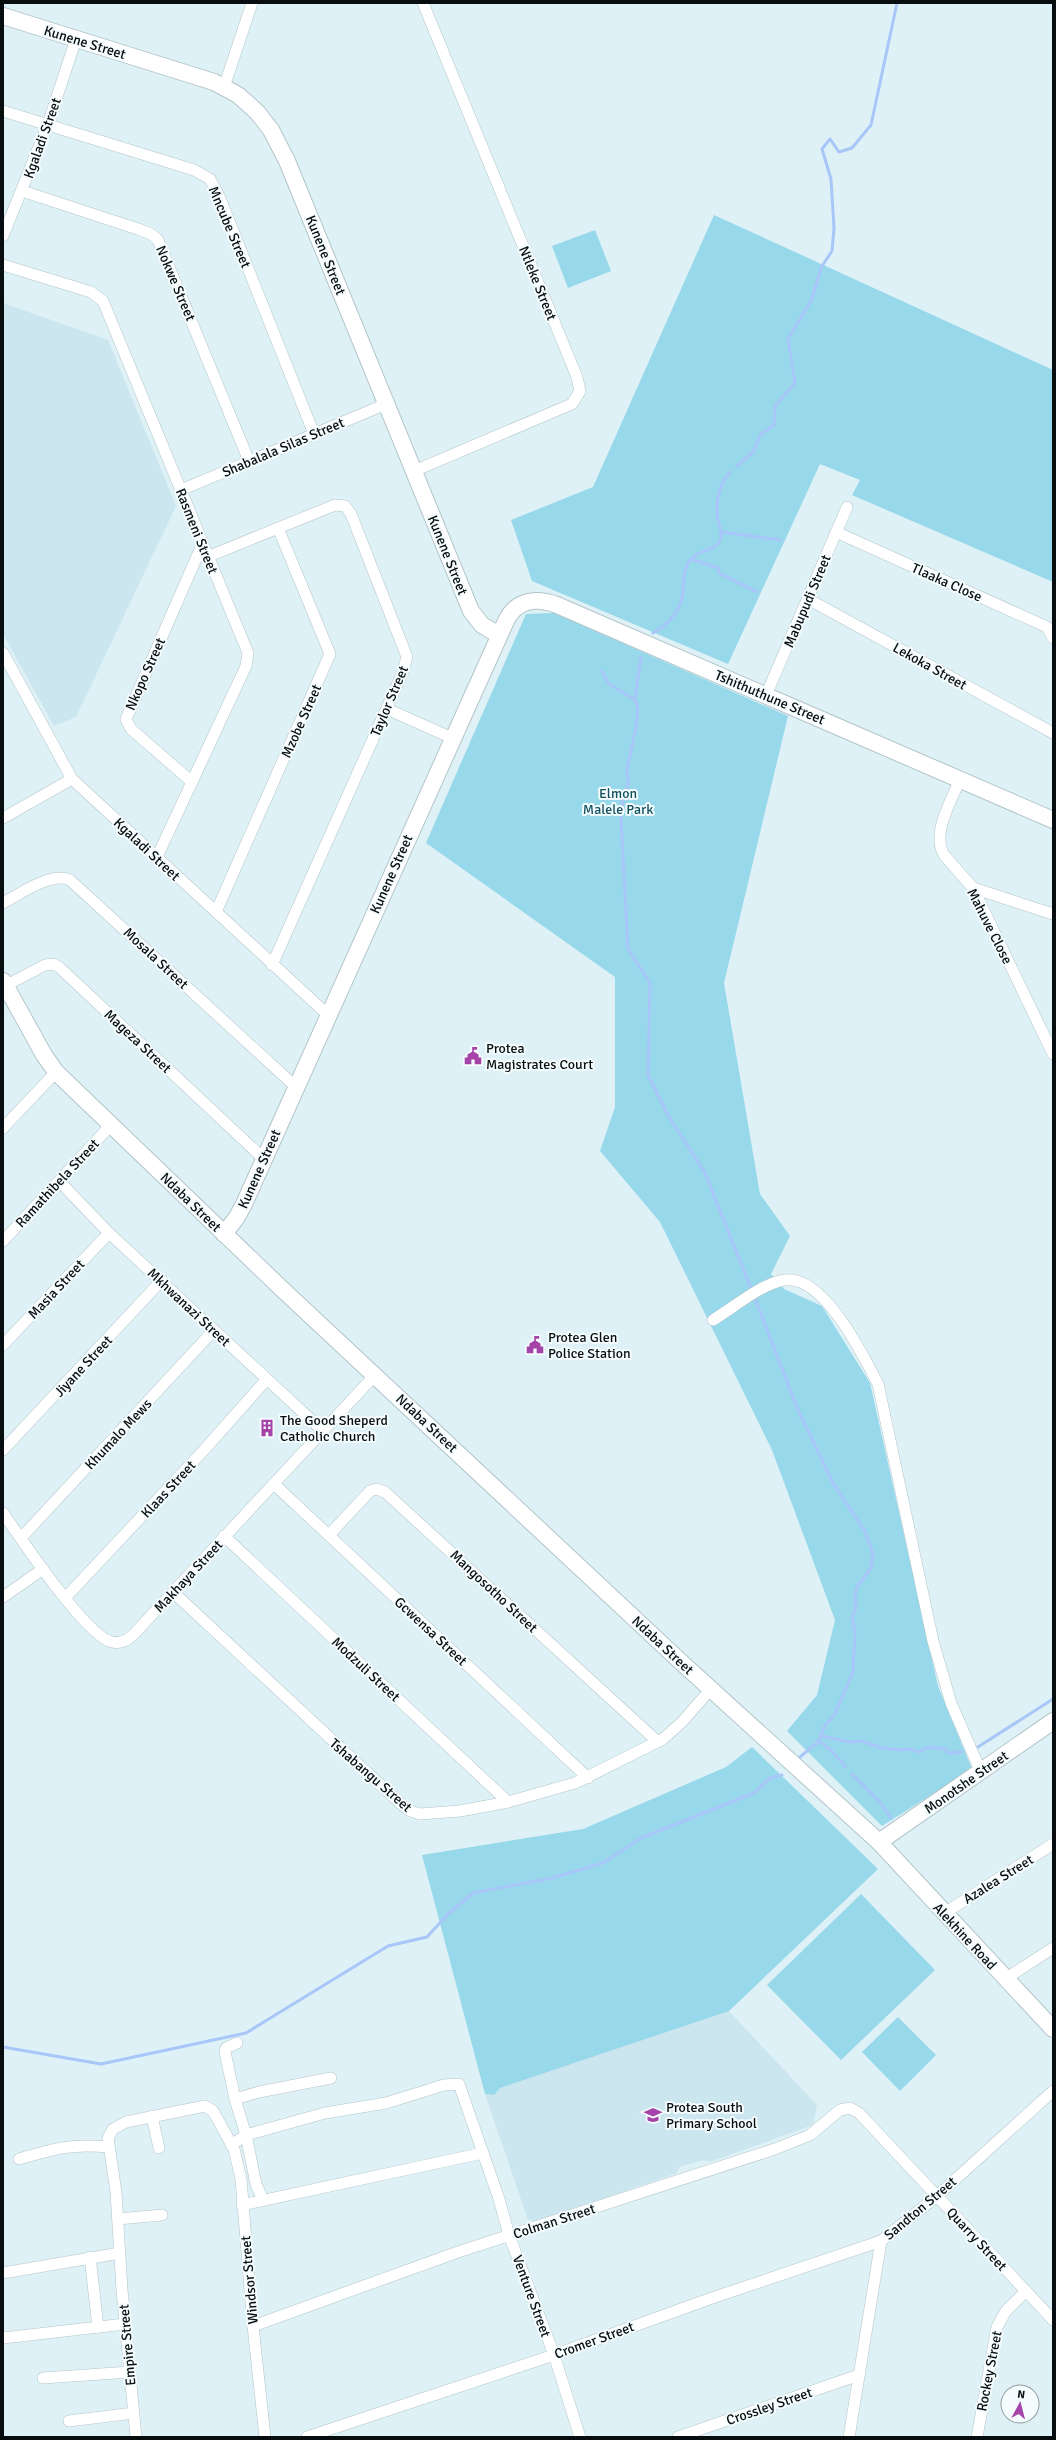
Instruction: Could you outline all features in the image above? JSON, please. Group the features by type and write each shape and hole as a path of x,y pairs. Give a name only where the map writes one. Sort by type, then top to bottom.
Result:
{"street":[{"path":"224,87 252,3"},
{"name":"Ntleke Street","path":"414,470 572,404 580,391 577,377 424,3"},
{"name":"Kunene Street","path":"3,16 203,78 238,95 257,112 278,140 471,611 482,625 499,635 240,1213 224,1234"},
{"name":"Kgaladi Street","path":"3,236 22,192 48,124 76,39"},
{"name":"Mncube Street","path":"3,111 194,170 210,179 218,192 314,434"},
{"name":"Nokwe Street","path":"22,192 151,234 158,240 249,461"},
{"name":"Rasmeni Street","path":"3,265 91,292 101,299 248,656 246,666 157,857"},
{"name":"Shabalala Silas Street","path":"180,490 386,404"},
{"name":"Taylor Street","path":"207,557 336,505 345,506 349,510 407,657 406,666 272,965"},
{"name":"Mabupudi Street","path":"766,695 847,507"},
{"name":"Mzobe Street","path":"216,912 330,654 278,528"},
{"name":"Tlaaka Close","path":"836,532 1047,627 1053,638"},
{"name":"Nkopo Street","path":"192,782 131,729 126,719 202,544"},
{"name":"Lekoka Street","path":"808,599 1053,733"},
{"name":"Tshithuthune Street","path":"499,635 512,611 528,601 540,600 557,605 1053,820"},
{"name":"Kgaladi Street","path":"3,654 72,779 328,1015"},
{"path":"387,709 452,738"},
{"path":"4,814 72,779"},
{"name":"Mahuve Close","path":"960,779 940,832 939,845 944,855 973,888 1052,1051"},
{"name":"Mosala Street","path":"3,903 51,878 61,877 70,880 296,1087"},
{"path":"973,888 1053,914"},
{"name":"Mageza Street","path":"4,985 45,965 53,964 59,967 264,1159"},
{"name":"Ndaba Street","path":"4,985 44,1055 56,1072 224,1234 710,1690 879,1842"},
{"path":"3,1128 56,1072"},
{"name":"Ramathibela Street","path":"3,1241 111,1125"},
{"name":"Mkhwanazi Street","path":"59,1181 109,1232 322,1430"},
{"name":"Masia Street","path":"3,1345 109,1232"},
{"name":"Jiyane Street","path":"3,1450 162,1280"},
{"path":"713,1320 765,1287 784,1280 799,1281 819,1296 838,1316 861,1351 878,1384 933,1641 952,1703 981,1772"},
{"name":"Khumalo Mews","path":"21,1538 214,1330"},
{"name":"Makhaya Street","path":"3,1513 43,1569 96,1633 106,1640 118,1643 131,1637 274,1484 322,1430 375,1375"},
{"name":"Klaas Street","path":"66,1597 178,1479 267,1379"},
{"name":"Gcwensa Street","path":"274,1484 588,1778"},
{"name":"Mangosotho Street","path":"329,1535 370,1491 377,1489 386,1492 658,1742"},
{"name":"Modzuli Street","path":"224,1536 508,1802"},
{"path":"3,1597 43,1569"},
{"name":"Tshabangu Street","path":"173,1592 410,1811 420,1814 432,1814 508,1802 588,1778 658,1742 682,1722 710,1690"},
{"name":"Monotshe Street","path":"879,1842 1053,1721"},
{"name":"Alekhine Road","path":"879,1842 944,1914 1053,2029"},
{"name":"Azalea Street","path":"944,1914 1053,1844"},
{"path":"1005,1979 1053,1948"},
{"path":"237,2043 226,2048 225,2052 235,2099 246,2135 256,2184 263,2200"},
{"path":"235,2099 259,2092 331,2078"},
{"name":"Venture Street","path":"246,2135 325,2113 386,2103 451,2083 460,2086 484,2152 509,2235 554,2355 580,2437"},
{"name":"Sandton Street","path":"849,2437 881,2241 937,2196 1053,2090"},
{"name":"Windsor Street","path":"152,2116 208,2106 213,2111 220,2127 231,2145 241,2179 252,2326 266,2437"},
{"name":"Quarry Street","path":"850,2108 859,2113 1053,2320"},
{"name":"Colman Street","path":"252,2326 509,2235 787,2145 810,2135 840,2110 850,2108"},
{"path":"19,2158 60,2146 83,2144 109,2147 110,2134 118,2125 152,2116 159,2148"},
{"path":"231,2145 246,2135"},
{"name":"Empire Street","path":"109,2147 118,2219 125,2324 136,2437"},
{"path":"242,2205 484,2152"},
{"path":"118,2219 162,2215"},
{"name":"Cromer Street","path":"307,2437 554,2355 712,2298 881,2241"},
{"path":"3,2273 120,2253"},
{"path":"90,2258 98,2327"},
{"name":"Rockey Street","path":"977,2437 997,2327 1006,2311 1026,2291"},
{"path":"3,2338 125,2324"},
{"path":"44,2378 130,2372"},
{"name":"Crossley Street","path":"678,2437 859,2375"},
{"path":"69,2421 134,2413"}],"shaded area":[{"path":"3,303 108,340 176,506 76,717 54,726 3,634"},
{"name":"Protea South Primary School","path":"725,2011 729,2011 817,2105 813,2125 710,2162 703,2160 679,2167 677,2173 538,2221 528,2220 485,2094 494,2095 500,2088"}],"green space":[{"path":"714,215 1053,370 1053,582 852,495 860,480 820,464 728,664 532,581 511,520 593,487"},
{"path":"595,230 611,271 568,288 552,246"},
{"name":"Elmon Malele Park","path":"554,613 788,716 724,983 760,1194 790,1236 771,1274 784,1289 822,1306 870,1383 938,1686 972,1769 882,1826 787,1731 817,1695 835,1620 772,1450 660,1222 600,1151 615,1107 615,977 426,843 526,614"},
{"path":"752,1747 878,1869 729,2011 500,2088 494,2095 485,2094 422,1855 583,1829 726,1767"},
{"path":"861,1894 935,1970 841,2060 767,1985"},
{"path":"898,2017 936,2055 900,2091 862,2052"}],"waterway":[{"path":"737,466 753,452 761,434 774,425 775,406 795,383 788,339 811,301 822,266 832,251 834,228 831,179 822,149 830,139 839,152 852,148 871,125 897,3"},
{"path":"653,633 664,626 677,611 682,599 685,570 689,562 696,555 713,547 720,541 721,532 718,521 717,501 720,489 730,472"},
{"path":"721,532 781,540"},
{"path":"691,559 718,568 719,573 757,592"},
{"path":"641,657 635,698 638,709 636,728 627,769 628,784 623,799 621,819 628,949 650,983 648,1075 669,1117 705,1173 752,1291"},
{"path":"602,671 608,683 635,700"},
{"path":"754,1296 798,1410 833,1483 865,1531 873,1554 871,1568 857,1587 855,1597 856,1608 852,1617 855,1631 853,1672 835,1714 824,1727 819,1741 800,1757"},
{"path":"978,1747 1053,1699"},
{"path":"822,1736 849,1742 862,1741 881,1748 902,1750 911,1749 919,1752 928,1747 945,1749 948,1753 962,1752"},
{"path":"819,1741 831,1750 846,1767"},
{"path":"852,1774 880,1802 891,1818"},
{"path":"3,2047 101,2064 246,2033 388,1946 427,1937 447,1915 473,1893 552,1878 603,1863 641,1838 754,1793 770,1778 782,1775"}],"place":[{"name":"Protea Magistrates Court","path":"473,1056"},
{"name":"Protea Glen Police Station","path":"535,1345"},
{"name":"The Good Sheperd Catholic Church","path":"267,1428"},
{"name":"Protea South Primary School","path":"653,2115"}]}
